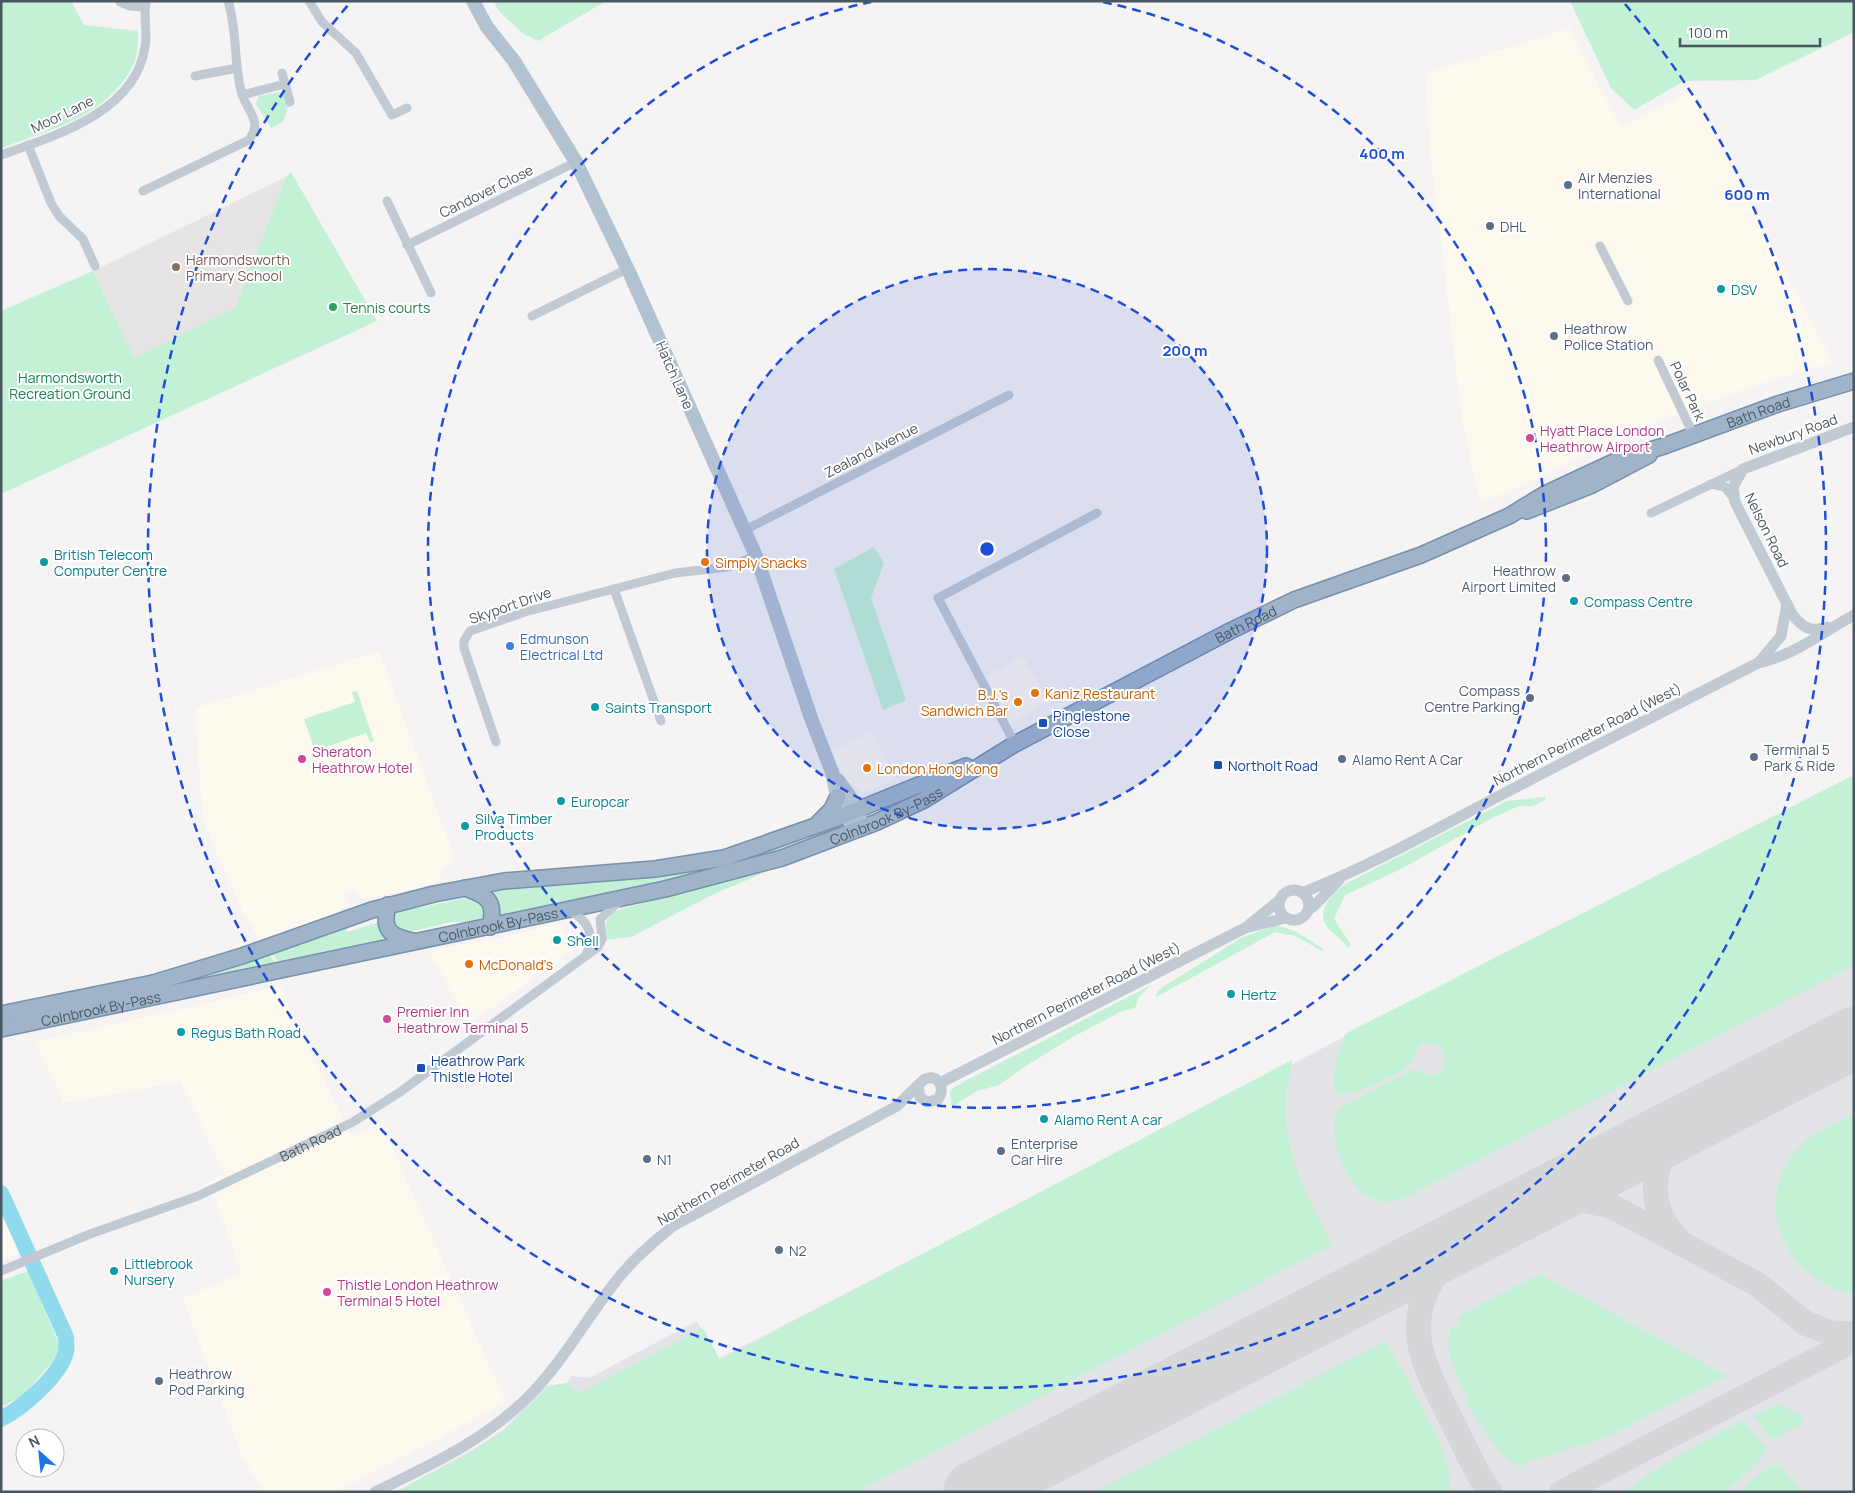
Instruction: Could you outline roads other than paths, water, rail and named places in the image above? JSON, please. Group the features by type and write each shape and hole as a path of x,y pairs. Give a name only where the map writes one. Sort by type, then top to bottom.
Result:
{"highway":[{"name":"Bath Road","path":"992,756 1230,631 1294,600 1421,555 1509,516 1545,494 1620,459 1664,446 1778,404 1854,381"},
{"name":"Colnbrook By-Pass","path":"1,1014 153,983 242,956 388,905 465,888 519,880 655,869 724,858 813,827 992,756"},
{"name":"Colnbrook By-Pass","path":"1,1029 705,880 782,858 859,829 924,800 992,756"},
{"path":"813,827 828,814 838,796"},
{"path":"465,888 480,893 488,900 492,909 490,927"},
{"path":"388,905 385,919 389,931 398,937 418,941"}],"main road":[{"name":"Hatch Lane","path":"473,1 486,27 514,62 576,162 627,269 756,556 811,718 832,772 838,796 852,812 859,829"},
{"name":"Hatch Lane","path":"832,772 852,800 852,812"}],"street":[{"path":"143,191 249,140 256,131 256,122 242,95 237,68 234,20 228,1"},
{"path":"310,1 322,22 356,53 392,115 407,108"},
{"path":"120,2 130,6 146,4"},
{"name":"Moor Lane","path":"1,156 85,120 107,106 131,83 146,47 146,4"},
{"path":"195,76 237,68"},
{"path":"282,72 290,102"},
{"path":"242,95 285,84"},
{"path":"28,146 51,203 59,216 83,239 95,266"},
{"name":"Candover Close","path":"407,245 576,162"},
{"path":"386,200 431,293"},
{"path":"1600,246 1628,301"},
{"path":"532,316 627,269"},
{"name":"Polar Park","path":"1658,360 1693,434"},
{"name":"Zealand Avenue","path":"745,530 1009,395"},
{"name":"Newbury Road","path":"1743,468 1854,428"},
{"path":"1651,513 1743,468"},
{"name":"Nelson Road","path":"1743,468 1733,486 1735,502 1787,604 1798,622 1809,629 1815,630 1838,624"},
{"path":"1711,484 1725,487 1735,502"},
{"path":"1015,744 938,598 1097,514"},
{"name":"Skyport Drive","path":"496,742 464,648 464,641 470,631 525,612 614,588 675,573 728,567 756,556"},
{"path":"614,588 661,721"},
{"path":"1758,663 1781,636 1787,604"},
{"path":"1838,624 1854,615"},
{"name":"Northern Perimeter Road (West)","path":"1302,893 1349,872 1758,663 1770,661 1838,624"},
{"name":"Northern Perimeter Road (West)","path":"1308,910 1349,872"},
{"path":"1288,892 1302,893 1307,898 1308,910 1298,920 1286,918 1280,910 1280,900 1288,892"},
{"name":"Bath Road","path":"1,1271 90,1234 198,1196 362,1117 586,956 601,942 600,919 626,897"},
{"name":"Northern Perimeter Road (West)","path":"940,1083 1176,965 1245,928 1280,900"},
{"path":"569,910 584,919 589,928 591,940 586,956"},
{"name":"Northern Perimeter Road (West)","path":"1245,928 1286,918"},
{"path":"928,1078 937,1080 940,1083 942,1093 940,1097 932,1102 923,1100 918,1092 918,1087 923,1080 928,1078"},
{"name":"Northern Perimeter Road","path":"375,1492 455,1453 496,1427 533,1392 571,1345 617,1280 643,1251 673,1226 897,1106 918,1087"},
{"name":"Northern Perimeter Road","path":"897,1106 923,1100"}],"waterway":[{"path":"1,1193 66,1337 66,1352 56,1371 29,1399 1,1419"}],"place":[{"name":"Air Menzies International","path":"1568,185"},
{"name":"DHL","path":"1490,226"},
{"name":"Harmondsworth Primary School","path":"176,267"},
{"name":"DSV","path":"1721,289"},
{"name":"Tennis courts","path":"333,307"},
{"name":"Heathrow Police Station","path":"1554,336"},
{"name":"Hyatt Place London Heathrow Airport","path":"1530,438"},
{"name":"British Telecom Computer Centre","path":"44,562"},
{"name":"Simply Snacks","path":"705,562"},
{"name":"Heathrow Airport Limited","path":"1566,578"},
{"name":"Compass Centre","path":"1574,601"},
{"name":"Edmunson Electrical Ltd","path":"510,646"},
{"name":"Kaniz Restaurant","path":"1035,693"},
{"name":"Compass Centre Parking","path":"1530,698"},
{"name":"B.J.'s Sandwich Bar","path":"1018,702"},
{"name":"Saints Transport","path":"595,707"},
{"name":"Pinglestone Close","path":"1043,723"},
{"name":"Terminal 5 Park & Ride","path":"1754,757"},
{"name":"Sheraton Heathrow Hotel","path":"302,759"},
{"name":"Alamo Rent A Car","path":"1342,759"},
{"name":"Northolt Road","path":"1218,765"},
{"name":"London Hong Kong","path":"867,768"},
{"name":"Europcar","path":"561,801"},
{"name":"Silva Timber Products","path":"465,826"},
{"name":"Shell","path":"557,940"},
{"name":"McDonald's","path":"469,964"},
{"name":"Hertz","path":"1231,994"},
{"name":"Premier Inn Heathrow Terminal 5","path":"387,1019"},
{"name":"Regus Bath Road","path":"181,1032"},
{"name":"Heathrow Park Thistle Hotel","path":"421,1068"},
{"name":"Alamo Rent A car","path":"1044,1119"},
{"name":"Enterprise Car Hire","path":"1001,1151"},
{"name":"N1","path":"647,1159"},
{"name":"N2","path":"779,1250"},
{"name":"Littlebrook Nursery","path":"114,1271"},
{"name":"Thistle London Heathrow Terminal 5 Hotel","path":"327,1292"},
{"name":"Heathrow Pod Parking","path":"159,1381"}],"park label":[{"name":"Harmondsworth Recreation Ground","path":"70,386"}]}
